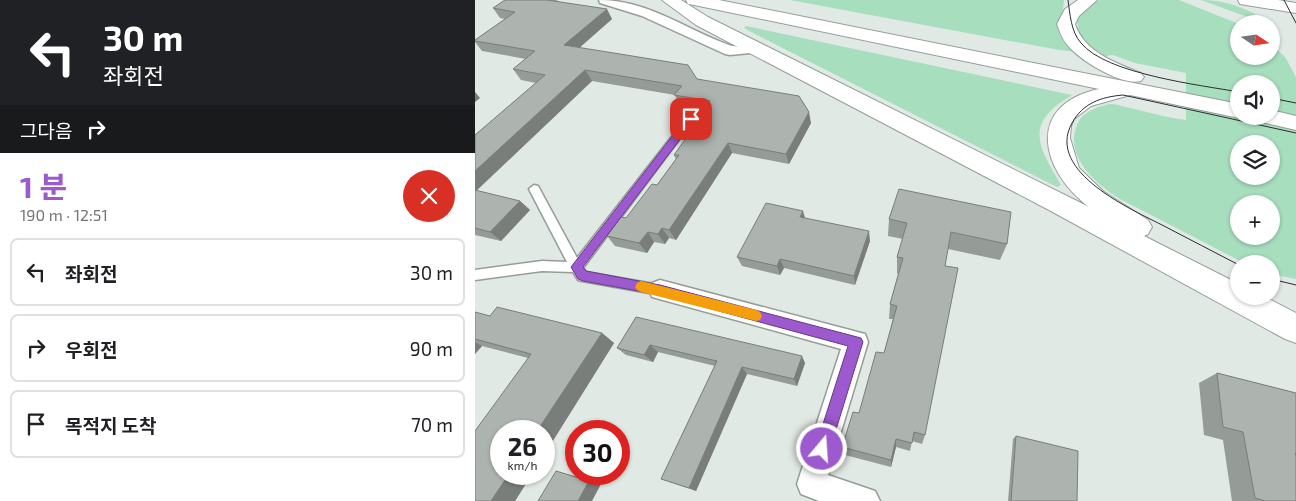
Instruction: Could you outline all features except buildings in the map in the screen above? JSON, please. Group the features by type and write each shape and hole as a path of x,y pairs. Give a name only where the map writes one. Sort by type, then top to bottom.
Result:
{"highway":[{"path":"670,0 702,22 1049,198 1296,329"},
{"path":"693,0 1145,86 1230,98"},
{"path":"737,0 1145,86 1230,109"},
{"path":"1089,0 1071,13 1066,24 1071,37 1082,49 1101,64 1145,86"},
{"path":"1246,0 1296,8"},
{"path":"1145,86 1097,94 1082,100 1071,109 1058,129 1058,139 1065,164 1071,176 1088,193 1119,216 1230,278"},
{"path":"1280,108 1296,111"},
{"path":"1280,119 1296,123"},
{"path":"1280,304 1296,312"}],"street":[{"path":"605,0 647,13 730,51 755,49"},
{"path":"660,290 856,342 811,484 865,501"}],"lane":[{"path":"577,267 691,119"},
{"path":"534,189 567,252 583,276 660,290"},
{"path":"475,275 542,266 577,267"}],"green space":[{"path":"790,0 1064,0 1061,28 1078,52 1059,50"},
{"path":"1100,0 1179,0 1230,20 1230,65 1280,65 1280,52 1285,57 1296,77 1296,279 1280,276 1280,255 1230,256 1120,199 1091,176 1077,155 1074,144 1075,132 1080,119 1094,109 1113,104 1186,120 1186,73 1135,63 1113,55 1105,56 1093,48 1079,34 1077,21 1085,8"},
{"path":"1201,0 1229,4 1255,14 1242,15"},
{"path":"746,26 1072,95 1047,116 1041,125 1039,136 1046,158 1061,185 1057,187 1051,184 749,31 744,28"}],"tram line":[{"path":"1068,0 1071,23 1075,34 1081,43 1093,54 1132,70 1178,82 1230,91"},
{"path":"1284,0 1296,23"},
{"path":"1230,260 1133,210 1096,187 1081,173 1071,158 1067,141 1072,123 1076,116 1093,102 1107,97 1123,95 1296,133"},
{"path":"1280,100 1296,103"},
{"path":"1280,281 1296,285"}],"slow traffic":[{"path":"641,287 660,290 756,316"}],"route":[{"path":"691,119 577,267 583,276 660,290 856,342 822,449"}]}
